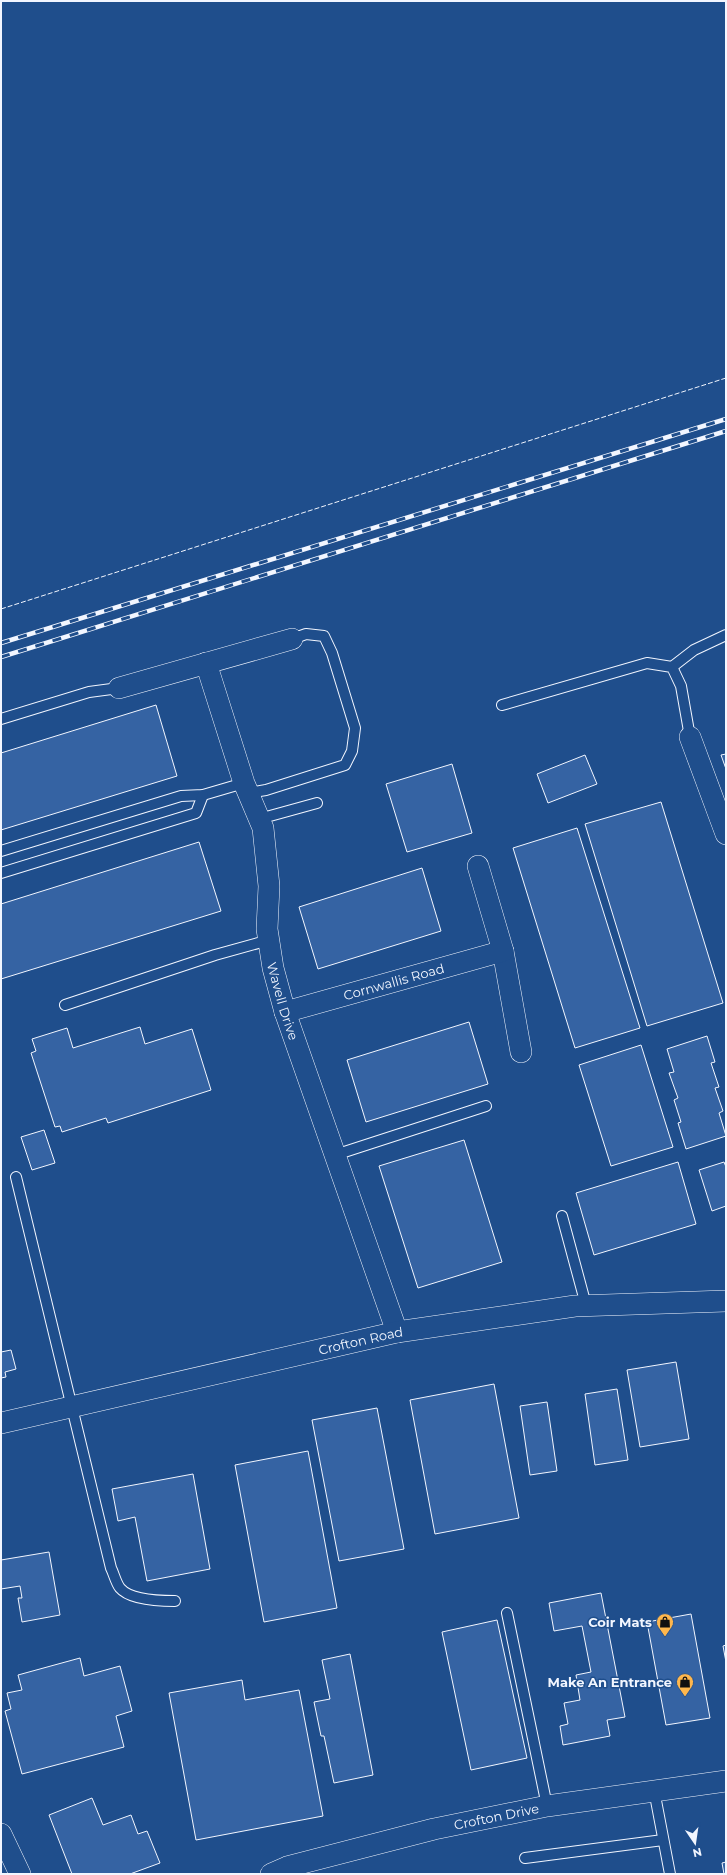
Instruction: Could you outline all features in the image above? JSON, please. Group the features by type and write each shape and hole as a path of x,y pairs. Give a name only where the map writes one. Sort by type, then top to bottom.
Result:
{"street":[{"path":"119,688 292,639"},
{"name":"Wavell Drive","path":"206,664 246,788 263,828 268,886 267,929 273,968 285,1012 397,1332"},
{"path":"690,737 726,834"},
{"path":"478,866 503,951 521,1052"},
{"name":"Cornwallis Road","path":"285,1012 503,951"},
{"name":"Crofton Road","path":"1,1423 397,1332 586,1305 726,1301"},
{"name":"Crofton Drive","path":"271,1874 288,1867 434,1829 547,1806 726,1781"},
{"path":"1,1834 20,1874"}],"lane":[{"path":"1,851 181,796 203,795 246,788 266,790 345,765 352,751 355,728 332,653 324,636 306,634 292,639"},
{"path":"502,705 647,663 672,667 694,650 726,635"},
{"path":"672,667 681,686 690,737"},
{"path":"1,719 89,692 119,688"},
{"path":"1,873 196,813 203,795"},
{"path":"259,819 317,803"},
{"path":"66,1005 214,955 269,940"},
{"path":"335,1155 486,1106"},
{"path":"16,1177 111,1568 121,1588 134,1595 155,1601 175,1601"},
{"path":"562,1216 586,1305"},
{"path":"507,1613 547,1806"},
{"path":"654,1790 662,1840 670,1874"},
{"path":"525,1858 662,1840"}],"building":[{"path":"156,705 177,776 1,830 1,753"},
{"path":"726,754 726,769 721,755"},
{"path":"585,755 597,784 548,803 537,774"},
{"path":"452,764 472,833 407,852 386,784"},
{"path":"661,802 723,1003 647,1026 585,824"},
{"path":"577,828 640,1028 575,1048 513,848"},
{"path":"199,842 221,911 1,979 1,904"},
{"path":"422,868 441,931 318,969 299,907"},
{"path":"469,1022 488,1084 366,1122 347,1060"},
{"path":"140,1027 145,1044 192,1029 211,1090 108,1123 106,1118 62,1132 60,1126 55,1127 31,1053 36,1051 32,1039 67,1028 73,1048"},
{"path":"707,1036 715,1062 711,1063 719,1087 715,1088 723,1111 719,1113 726,1136 686,1149 678,1123 681,1122 674,1100 678,1098 669,1073 674,1072 667,1049"},
{"path":"641,1045 673,1147 611,1166 579,1065"},
{"path":"44,1130 55,1163 32,1170 21,1137"},
{"path":"464,1140 502,1262 418,1288 379,1166"},
{"path":"678,1162 696,1224 594,1255 576,1193"},
{"path":"724,1162 726,1167 726,1206 712,1211 699,1170"},
{"path":"11,1350 16,1369 5,1372 6,1377 1,1378 1,1352"},
{"path":"676,1362 689,1439 640,1447 627,1370"},
{"path":"494,1384 519,1518 435,1534 410,1400"},
{"path":"617,1389 628,1460 595,1465 585,1394"},
{"path":"547,1402 557,1471 530,1475 520,1406"},
{"path":"377,1408 404,1549 339,1561 312,1420"},
{"path":"308,1451 337,1608 264,1622 235,1465"},
{"path":"193,1474 210,1569 147,1581 135,1517 118,1521 112,1489"},
{"path":"49,1552 60,1615 22,1622 18,1598 22,1598 20,1586 1,1589 1,1560"},
{"path":"601,1593 625,1717 607,1720 610,1736 563,1745 560,1726 568,1724 564,1703 580,1700 576,1675 591,1672 582,1626 554,1631 549,1603"},
{"path":"691,1614 710,1718 666,1725 647,1622"},
{"path":"497,1620 527,1758 471,1770 442,1632"},
{"path":"726,1645 726,1662 723,1646"},
{"path":"350,1654 373,1775 334,1783 324,1736 321,1736 314,1702 330,1699 322,1660"},
{"path":"80,1658 84,1676 120,1666 132,1711 116,1716 124,1747 22,1774 5,1711 11,1709 7,1693 22,1690 18,1675"},
{"path":"242,1680 245,1700 299,1690 323,1816 196,1840 169,1693"},
{"path":"92,1798 103,1825 131,1815 138,1834 147,1831 160,1863 130,1874 72,1874 49,1815"},
{"path":"726,1862 726,1874 724,1874 722,1863"}],"railway":[{"path":"1,643 726,419"},
{"path":"1,657 726,431"}],"fence":[{"path":"1,609 726,378"}],"place":[{"name":"Coir Mats","path":"665,1637"},
{"name":"Make An Entrance","path":"685,1697"}]}
